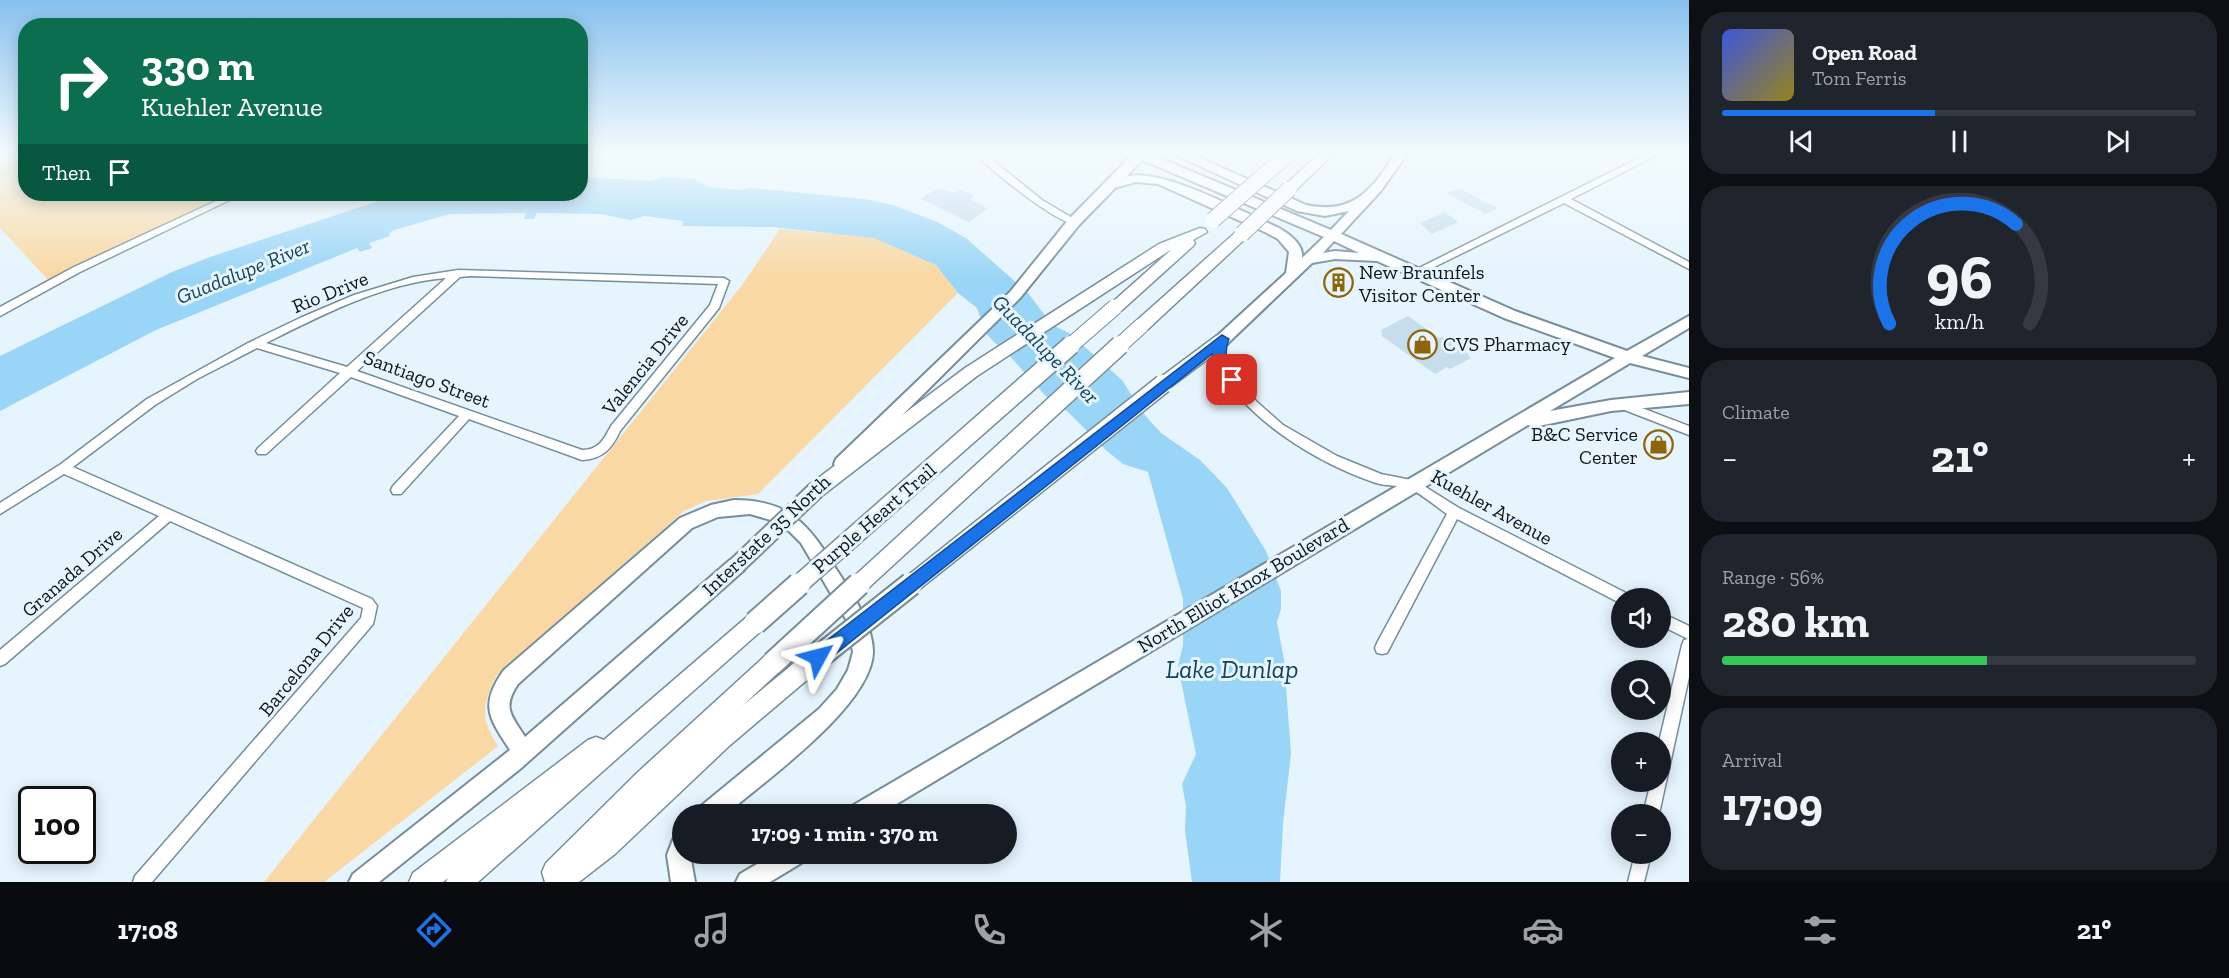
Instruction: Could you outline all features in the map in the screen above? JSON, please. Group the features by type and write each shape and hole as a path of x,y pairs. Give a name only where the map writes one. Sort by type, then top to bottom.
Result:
{"highway":[{"name":"Purple Heart Trail","path":"459,882 1242,195"},
{"name":"Purple Heart Trail","path":"545,882 646,780 1283,195"},
{"path":"816,490 971,372 1164,247 1200,232"},
{"path":"558,882 606,845 721,738 800,672 1222,339"},
{"path":"422,882 573,765 683,686"}],"main road":[{"name":"Interstate 35 North","path":"361,882 523,752 737,565 972,340 1015,296 1074,222 1100,195"},
{"path":"1193,195 1272,230 1290,243 1296,251 1293,275"},
{"path":"1237,195 1333,235 1414,273 1540,327 1627,358 1689,373"},
{"path":"1273,195 1302,208 1321,212 1339,212 1369,197"},
{"path":"1222,339 1244,322 1293,275 1369,197"},
{"path":"1353,216 1352,224 1359,235 1368,246 1386,259"},
{"path":"1308,260 1335,255 1386,259"},
{"name":"North Elliot Knox Boulevard","path":"877,804 1689,321"},
{"path":"1515,426 1563,413 1653,400 1689,398"},
{"path":"523,752 500,717 498,704 502,690 525,663 686,523 701,514 734,505 767,509 798,527 807,538 856,619 863,652 857,673 844,696 826,716 721,804"},
{"path":"680,864 683,882"},
{"path":"748,882 778,864"}],"street":[{"path":"1030,195 1074,222"},
{"path":"1414,273 1572,195"},
{"path":"1564,199 1689,266"},
{"path":"0,312 84,266 222,201"},
{"path":"262,451 458,273"},
{"name":"Rio Drive","path":"0,509 63,468 136,411 180,384 304,321 373,293 422,278 458,273 724,281"},
{"name":"Valencia Drive","path":"582,455 592,456 603,450 615,429 715,306 724,281"},
{"name":"Kuehler Avenue","path":"1222,339 1218,352 1220,361 1232,380 1253,405 1279,428 1333,459 1370,475 1412,484 1454,512 1611,592"},
{"name":"Santiago Street","path":"256,344 350,372 582,455"},
{"path":"1621,404 1689,431"},
{"path":"397,490 467,414"},
{"name":"Barcelona Drive","path":"63,468 367,603 370,611 368,621 141,882"},
{"path":"1382,648 1454,512"},
{"name":"Granada Drive","path":"0,659 170,514"},
{"path":"1671,624 1689,633"},
{"path":"1669,732 1689,645"},
{"path":"1636,882 1640,864"}],"shaded area":[{"path":"0,195 18,195 18,201 219,201 49,281 0,228"},
{"path":"780,229 874,237 936,265 958,293 758,494 706,501 684,511 497,675 488,695 485,711 488,728 498,746 324,882 264,882 743,284"}],"water":[{"name":"Lake Dunlap","path":"588,195 825,195 864,199 893,205 937,222 966,238 1028,293 1052,325 1069,333 1122,380 1143,413 1161,433 1200,460 1227,488 1266,551 1281,591 1281,609 1277,622 1284,660 1291,754 1283,823 1280,882 1192,882 1182,784 1196,754 1178,667 1183,645 1183,599 1148,472 1123,464 1067,411 1052,403 986,333 977,308 958,293 936,265 874,238 772,227 682,226 683,221 644,216 631,220 600,214 537,213 534,219 524,219 526,213 450,214 394,230 389,233 390,236 369,243 372,248 360,252 357,248 156,330 0,411 0,356 172,272 380,201 588,201"}],"building":[{"path":"927,195 972,195 974,196 970,199 988,209 969,222 921,199"},
{"path":"1450,195 1472,195 1498,208 1485,214"},
{"path":"1445,212 1458,222 1432,234 1420,223"},
{"path":"1340,276 1349,286 1334,288 1325,278"},
{"name":"CVS Pharmacy","path":"1408,316 1439,338 1442,337 1466,352 1471,358 1435,374 1382,336 1381,330"}],"place":[{"name":"New Braunfels Visitor Center","path":"1338,283"},
{"name":"CVS Pharmacy","path":"1422,344"},
{"name":"B&C Service Center","path":"1659,445"}],"route":[{"path":"818,657 1222,339 1218,352 1220,361 1232,380"}],"water label":[{"name":"Guadalupe River","path":"243,271"},
{"name":"Guadalupe River","path":"1046,349"}]}
